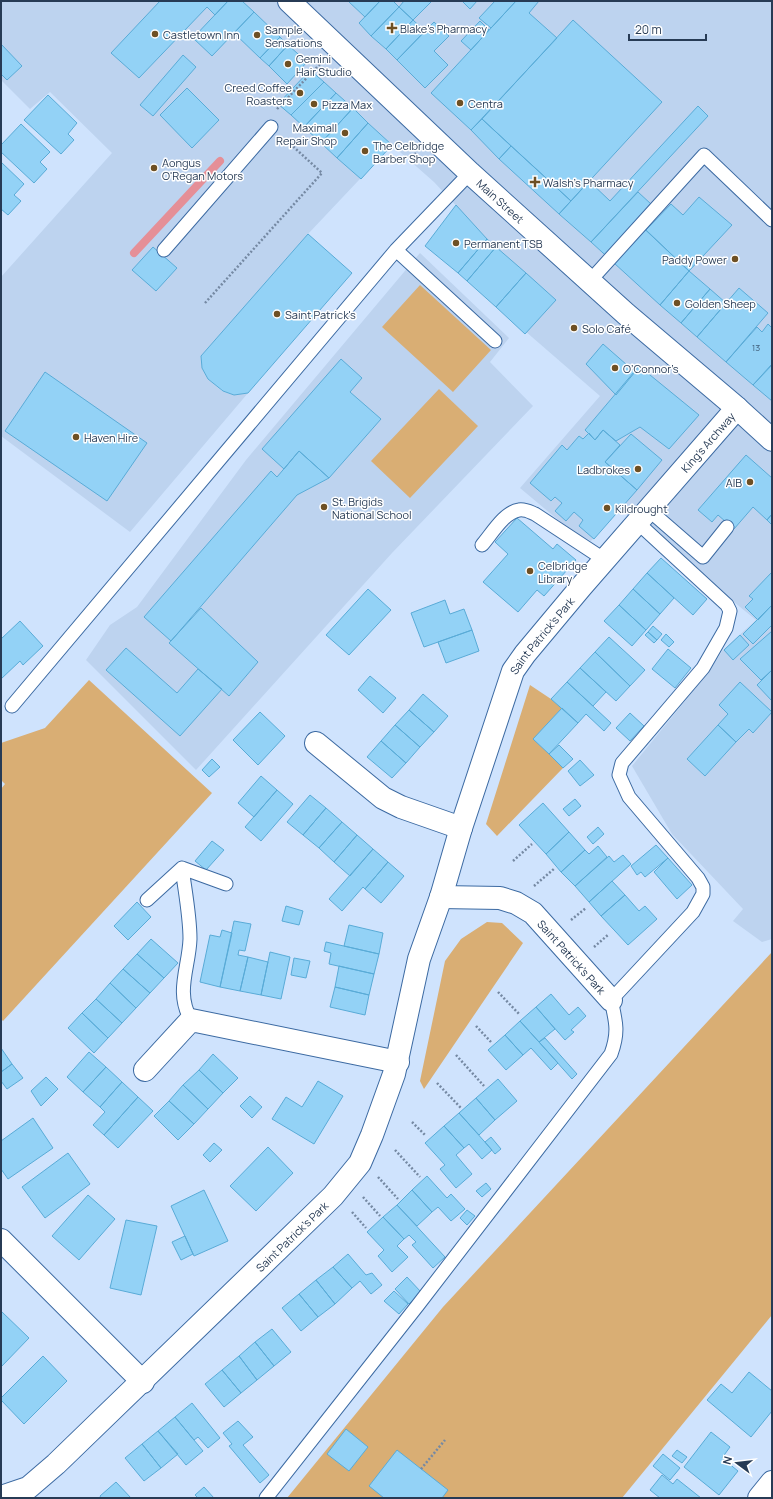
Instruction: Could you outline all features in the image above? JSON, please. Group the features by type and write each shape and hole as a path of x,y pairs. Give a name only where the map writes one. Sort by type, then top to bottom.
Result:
{"street":[{"name":"Main Street","path":"290,1 336,47 470,173 589,282 737,408 772,440"},
{"name":"King's Archway","path":"679,476 737,408"},
{"name":"Saint Patrick's Park","path":"1,1497 20,1492 34,1484 143,1382 340,1189 360,1163 372,1135 398,1062 419,960 441,897 461,828 513,671 538,638 679,476"},
{"path":"316,743 383,798 401,807 461,828"},
{"name":"Saint Patrick's Park","path":"441,897 500,898 516,903 533,913 611,1000"},
{"path":"145,1070 192,1020 398,1062"},
{"path":"1,1240 143,1382"},
{"path":"759,1498 772,1482"}],"lane":[{"path":"164,250 271,126"},
{"path":"589,282 704,155 772,220"},
{"path":"12,706 396,250 470,173"},
{"path":"396,250 495,340"},
{"path":"482,545 511,512 526,510 535,514 605,560"},
{"path":"643,517 703,557 727,527"},
{"path":"266,1498 418,1305 611,1054 617,1039 616,1021 611,1000 693,912 703,894 703,888 698,878 629,797 619,775 622,763 703,668 726,628 730,611 727,605 643,517"},
{"path":"182,868 226,884"},
{"path":"148,900 182,868"},
{"path":"182,868 190,938 182,993 187,1012 192,1020"}],"path":[{"path":"205,303 322,173 266,121 336,47"},
{"path":"513,861 532,844"},
{"path":"534,886 554,868"},
{"path":"568,923 586,908"},
{"path":"590,950 610,934"},
{"path":"498,992 520,1015"},
{"path":"476,1026 491,1042"},
{"path":"456,1055 484,1086"},
{"path":"437,1083 461,1108"},
{"path":"412,1122 426,1136"},
{"path":"395,1150 420,1177"},
{"path":"378,1177 398,1199"},
{"path":"363,1196 380,1216"},
{"path":"349,1209 366,1228"},
{"path":"421,1469 445,1440"}],"shaded area":[{"path":"1,1 772,1 772,939 762,942 733,921 743,909 672,834 632,766 707,674 723,650 756,620 620,509 591,541 569,529 520,488 600,396 458,273 487,239 434,182 392,145 308,234 201,356 202,368 208,379 222,391 234,395 248,393 130,532 1,436 1,277 112,153 50,92 30,109 1,80"},
{"name":"St. Brigids National School","path":"420,253 509,338 490,362 533,406 392,553 196,770 86,660 110,625 137,607 246,460"},
{"path":"420,285 491,350 453,392 382,327"},
{"path":"439,389 478,426 410,498 371,461"},
{"path":"89,680 212,793 3,1021 1,1019 1,789 5,784 1,780 1,743 45,728"},
{"path":"530,685 562,708 534,739 563,768 497,836 486,824"},
{"path":"487,922 502,923 523,943 424,1089 420,1081 445,961 461,939"},
{"path":"772,952 772,1315 622,1498 287,1498 443,1307"}],"building":[{"name":"Castletown Inn","path":"160,1 228,1 215,15 207,7 139,78 111,53"},
{"path":"228,1 242,1 254,12 212,56 193,38"},
{"path":"348,1 380,1 365,17"},
{"path":"380,1 393,1 399,7 371,36 359,23"},
{"path":"404,1 432,1 413,20 399,7"},
{"path":"462,1 477,1 470,9"},
{"path":"495,1 516,1 491,28 479,18"},
{"path":"516,1 539,1 529,13 557,38 471,130 431,93"},
{"name":"Blake's Pharmacy","path":"399,7 413,20 386,49 371,36"},
{"name":"Sample Sensations","path":"254,12 280,37 260,58 234,33"},
{"path":"413,20 425,31 397,60 386,49"},
{"path":"573,20 662,102 571,201 482,119"},
{"path":"480,21 489,30 471,50 461,41"},
{"path":"434,22 449,36 434,51 448,65 425,88 397,60"},
{"path":"280,37 288,45 269,66 260,58"},
{"path":"1,44 22,66 7,80 1,74"},
{"name":"Gemini Hair Studio","path":"288,45 307,62 287,84 269,66"},
{"path":"183,55 196,67 153,116 140,105"},
{"name":"Creed Coffee Roasters","path":"310,70 324,82 291,115 278,104"},
{"name":"Pizza Max","path":"324,82 336,93 304,127 291,115"},
{"path":"187,88 219,120 192,148 160,115"},
{"path":"336,93 353,108 321,143 304,127"},
{"path":"48,95 77,123 68,134 74,140 61,154 24,120"},
{"path":"698,106 708,116 591,242 559,214 589,181 610,201"},
{"name":"Maximall Repair Shop","path":"353,108 368,123 337,158 321,143"},
{"path":"482,119 511,146 499,159 471,130"},
{"name":"The Celbridge Barber Shop","path":"368,123 392,145 361,179 337,158"},
{"path":"21,124 50,152 40,162 47,169 34,183 1,152 1,145"},
{"path":"511,146 571,201 559,214 499,159"},
{"path":"1,162 24,184 14,195 21,201 8,215 1,209"},
{"path":"638,192 651,204 636,221 689,271 660,305 591,242"},
{"path":"699,197 732,225 689,271 646,230 671,204 683,215"},
{"name":"Permanent TSB","path":"456,205 487,239 458,273 425,246"},
{"name":"Saint Patrick's","path":"308,234 352,273 248,393 234,395 223,391 208,379 202,368 201,356"},
{"path":"487,239 496,247 467,281 458,273"},
{"path":"153,247 177,268 156,291 132,270"},
{"path":"496,247 526,273 496,307 467,281"},
{"path":"689,271 710,289 681,323 660,305"},
{"path":"526,273 556,300 525,334 496,307"},
{"path":"739,288 768,313 726,362 697,337"},
{"path":"710,289 726,303 697,337 681,323"},
{"path":"768,324 772,328 772,365 753,385 726,362 757,327 762,332"},
{"path":"603,344 635,372 616,395 586,364"},
{"path":"341,359 362,378 350,392 381,419 329,478 299,451 284,469 262,449"},
{"path":"771,365 772,366 772,401 753,385"},
{"path":"639,366 699,415 669,449 640,427 616,441 603,430 595,440 585,430"},
{"name":"Haven Hire","path":"45,372 147,443 107,501 5,431"},
{"path":"603,430 620,445 605,462 637,490 594,539 579,526 583,520 574,512 566,521 555,511 562,503 555,497 551,501 530,483 562,445 567,450 579,436 583,439 589,433 595,440"},
{"path":"631,434 662,460 637,490 605,462"},
{"path":"299,451 329,478 297,495 171,641 144,617 271,471 277,477"},
{"path":"746,455 772,478 772,514 767,520 753,507 734,529 718,515 712,522 698,510"},
{"path":"772,514 772,525 767,520"},
{"name":"Celbridge Library","path":"517,518 553,549 557,544 576,560 544,596 537,590 518,612 483,582 508,554 495,542"},
{"path":"661,558 707,599 693,615 647,573"},
{"path":"772,572 772,605 758,620 745,607 753,599 749,596"},
{"path":"647,573 674,598 660,614 633,589"},
{"path":"368,589 391,610 349,655 326,635"},
{"path":"633,589 660,614 646,630 619,605"},
{"path":"445,600 450,614 464,609 472,630 424,647 411,613"},
{"path":"619,605 646,630 632,646 604,621"},
{"path":"772,605 772,625 753,644 743,634"},
{"path":"201,608 258,662 229,696 169,643"},
{"path":"20,621 43,646 23,665 20,661 1,679 1,639"},
{"path":"653,626 662,634 657,640 648,632"},
{"path":"472,630 479,651 446,663 438,642"},
{"path":"772,631 772,670 761,680 740,659"},
{"path":"648,632 657,640 654,643 645,635"},
{"path":"666,634 674,642 669,647 661,640"},
{"path":"740,635 749,645 733,660 724,650"},
{"path":"609,637 645,670 630,686 595,652"},
{"path":"126,648 177,693 198,669 222,689 180,736 106,670"},
{"path":"668,649 691,668 675,688 652,669"},
{"path":"595,652 630,686 616,701 580,668"},
{"path":"580,668 606,692 593,706 567,682"},
{"path":"772,670 772,701 757,685"},
{"path":"370,676 396,698 383,713 358,690"},
{"path":"567,682 611,723 604,731 586,714 578,723 551,699"},
{"path":"740,682 772,712 753,733 749,729 736,742 718,725 728,714 719,705"},
{"path":"423,694 448,716 434,732 409,710"},
{"path":"562,708 578,723 549,754 533,739"},
{"path":"409,710 434,732 420,747 395,725"},
{"path":"260,712 285,736 258,765 233,740"},
{"path":"630,713 644,726 630,741 616,728"},
{"path":"395,725 420,747 406,763 381,741"},
{"path":"718,725 736,742 705,776 687,759"},
{"path":"381,741 406,763 392,778 367,757"},
{"path":"559,745 573,759 563,768 549,754"},
{"path":"212,759 220,767 209,777 202,770"},
{"path":"580,760 594,775 580,786 568,771"},
{"path":"261,776 277,790 254,817 238,803"},
{"path":"277,790 293,804 261,841 245,827"},
{"path":"310,795 326,808 303,835 287,822"},
{"path":"575,799 581,806 569,816 563,809"},
{"path":"543,803 569,832 546,854 519,825"},
{"path":"326,808 342,822 319,848 303,835"},
{"path":"342,822 357,835 334,862 319,848"},
{"path":"598,827 604,834 593,844 587,837"},
{"path":"569,832 585,850 561,872 546,854"},
{"path":"357,835 373,849 350,876 334,862"},
{"path":"212,841 224,850 206,870 195,861"},
{"path":"656,845 668,858 645,877 641,872 637,875 631,866"},
{"path":"598,846 607,857 575,886 561,872 585,850 589,854"},
{"path":"373,849 388,862 365,889 363,887 342,911 329,899"},
{"path":"623,855 631,864 589,902 575,886 609,856 614,862"},
{"path":"668,858 692,885 677,899 654,872"},
{"path":"388,862 404,876 381,903 365,889"},
{"path":"612,881 625,895 601,916 589,902"},
{"path":"625,895 639,911 645,906 657,919 628,945 601,916"},
{"path":"137,902 151,917 128,940 114,926"},
{"path":"286,906 303,911 299,925 282,921"},
{"path":"234,921 251,924 245,951 239,950 238,955 248,957 240,991 220,987"},
{"path":"349,925 383,933 379,954 344,946"},
{"path":"222,930 232,933 220,987 200,982 210,935 220,937"},
{"path":"151,939 178,963 164,978 137,954"},
{"path":"326,942 379,954 374,974 329,964 331,953 324,951"},
{"path":"270,952 290,957 281,999 261,995"},
{"path":"137,954 164,978 150,993 123,969"},
{"path":"248,957 268,962 261,995 240,991"},
{"path":"294,958 310,961 306,978 291,975"},
{"path":"339,966 374,974 369,995 335,987"},
{"path":"123,969 150,993 136,1008 110,983"},
{"path":"110,983 136,1008 122,1023 96,999"},
{"path":"335,987 369,995 365,1015 330,1007"},
{"path":"551,994 569,1015 578,1007 586,1016 571,1030 574,1032 565,1040 536,1007"},
{"path":"96,999 122,1023 108,1038 82,1013"},
{"path":"536,1007 555,1029 539,1042 520,1021"},
{"path":"82,1013 108,1038 94,1053 68,1028"},
{"path":"520,1021 558,1063 551,1070 531,1048 523,1055 505,1035"},
{"path":"505,1035 523,1055 506,1070 488,1050"},
{"path":"545,1038 577,1074 572,1079 539,1042"},
{"path":"1,1048 12,1064 1,1072"},
{"path":"89,1052 106,1067 83,1092 67,1077"},
{"path":"213,1054 238,1078 223,1093 199,1070"},
{"path":"12,1064 23,1078 7,1089 1,1081 1,1072"},
{"path":"106,1067 122,1082 100,1107 83,1092"},
{"path":"199,1070 223,1093 208,1109 183,1085"},
{"path":"46,1077 58,1089 41,1106 31,1091"},
{"path":"498,1079 517,1101 495,1120 476,1098"},
{"path":"318,1081 343,1096 314,1144 272,1119 286,1097 302,1107"},
{"path":"122,1082 138,1097 104,1135 93,1125 105,1112 100,1107"},
{"path":"183,1085 208,1109 194,1124 169,1101"},
{"path":"250,1096 262,1107 252,1118 240,1106"},
{"path":"138,1097 153,1111 118,1148 104,1135"},
{"path":"476,1098 495,1120 479,1135 459,1113"},
{"path":"169,1101 194,1124 178,1140 154,1116"},
{"path":"459,1113 492,1150 482,1159 469,1144 464,1148 444,1126"},
{"path":"33,1118 53,1148 8,1179 1,1169 1,1141"},
{"path":"444,1126 464,1148 456,1155 472,1174 456,1188 440,1169 445,1165 425,1143"},
{"path":"491,1137 501,1149 495,1154 485,1142"},
{"path":"214,1143 222,1150 210,1162 203,1155"},
{"path":"268,1147 293,1173 256,1211 230,1186"},
{"path":"68,1153 90,1184 45,1218 22,1187"},
{"path":"427,1176 447,1198 451,1194 465,1209 451,1221 438,1207 432,1212 412,1190"},
{"path":"486,1183 491,1189 482,1197 476,1191"},
{"path":"204,1190 228,1241 194,1256 171,1206"},
{"path":"412,1190 432,1212 417,1226 397,1205"},
{"path":"88,1195 115,1219 79,1260 52,1236"},
{"path":"397,1205 445,1257 433,1268 412,1245 416,1242 409,1235 404,1239 383,1217"},
{"path":"467,1210 475,1216 467,1225 460,1218"},
{"path":"383,1217 404,1239 397,1246 408,1257 392,1272 378,1256 384,1250 367,1232"},
{"path":"126,1220 157,1226 141,1295 110,1288"},
{"path":"185,1236 193,1254 181,1260 172,1242"},
{"path":"348,1254 366,1275 372,1273 382,1285 371,1294 360,1281 352,1288 333,1267"},
{"path":"333,1267 352,1288 335,1304 316,1280"},
{"path":"407,1277 421,1292 409,1304 395,1289"},
{"path":"316,1280 335,1304 318,1317 299,1294"},
{"path":"394,1291 408,1304 399,1314 384,1301"},
{"path":"299,1294 318,1317 301,1331 282,1308"},
{"path":"1,1311 29,1338 1,1367"},
{"path":"272,1329 291,1352 274,1366 255,1342"},
{"path":"255,1342 274,1366 257,1380 239,1356"},
{"path":"43,1356 67,1381 24,1424 1,1400 1,1398"},
{"path":"239,1356 257,1380 241,1393 222,1370"},
{"path":"222,1370 241,1393 224,1407 205,1384"},
{"path":"749,1372 772,1391 772,1411 751,1437 707,1400 721,1384 732,1393"},
{"path":"192,1403 220,1438 208,1448 198,1437 194,1440 175,1417"},
{"path":"175,1417 203,1451 186,1465 158,1431"},
{"path":"238,1421 253,1437 243,1445 269,1475 260,1483 229,1446 232,1444 223,1433"},
{"path":"346,1429 368,1447 349,1471 327,1454"},
{"path":"158,1431 178,1454 161,1468 142,1444"},
{"path":"711,1432 730,1447 722,1458 738,1471 719,1495 684,1467"},
{"path":"142,1444 161,1468 144,1481 125,1458"},
{"path":"397,1450 448,1490 442,1498 384,1498 369,1486"},
{"path":"677,1450 687,1457 682,1463 672,1456"},
{"path":"663,1454 680,1468 670,1480 653,1466"},
{"path":"662,1475 673,1484 677,1479 701,1498 660,1498 650,1490"},
{"path":"116,1482 131,1498 101,1498 100,1496"},
{"path":"204,1487 214,1498 198,1498 195,1495"}],"waterway":[{"path":"134,253 220,161"}],"place":[{"name":"Blake's Pharmacy","path":"392,28"},
{"name":"Castletown Inn","path":"155,34"},
{"name":"Sample Sensations","path":"257,35"},
{"name":"Gemini Hair Studio","path":"288,64"},
{"name":"Creed Coffee Roasters","path":"300,93"},
{"name":"Centra","path":"460,103"},
{"name":"Pizza Max","path":"314,104"},
{"name":"Maximall Repair Shop","path":"345,133"},
{"name":"The Celbridge Barber Shop","path":"365,151"},
{"name":"Aongus O'Regan Motors","path":"154,168"},
{"name":"Walsh's Pharmacy","path":"535,182"},
{"name":"Permanent TSB","path":"456,243"},
{"name":"Paddy Power","path":"735,259"},
{"name":"Golden Sheep","path":"677,303"},
{"name":"Saint Patrick's","path":"277,314"},
{"name":"Solo Café","path":"574,328"},
{"name":"O’Connor’s","path":"615,368"},
{"name":"Haven Hire","path":"76,437"},
{"name":"Ladbrokes","path":"638,469"},
{"name":"AIB","path":"750,482"},
{"name":"St. Brigids National School","path":"324,507"},
{"name":"Kildrought","path":"607,508"},
{"name":"Celbridge Library","path":"530,571"}]}
